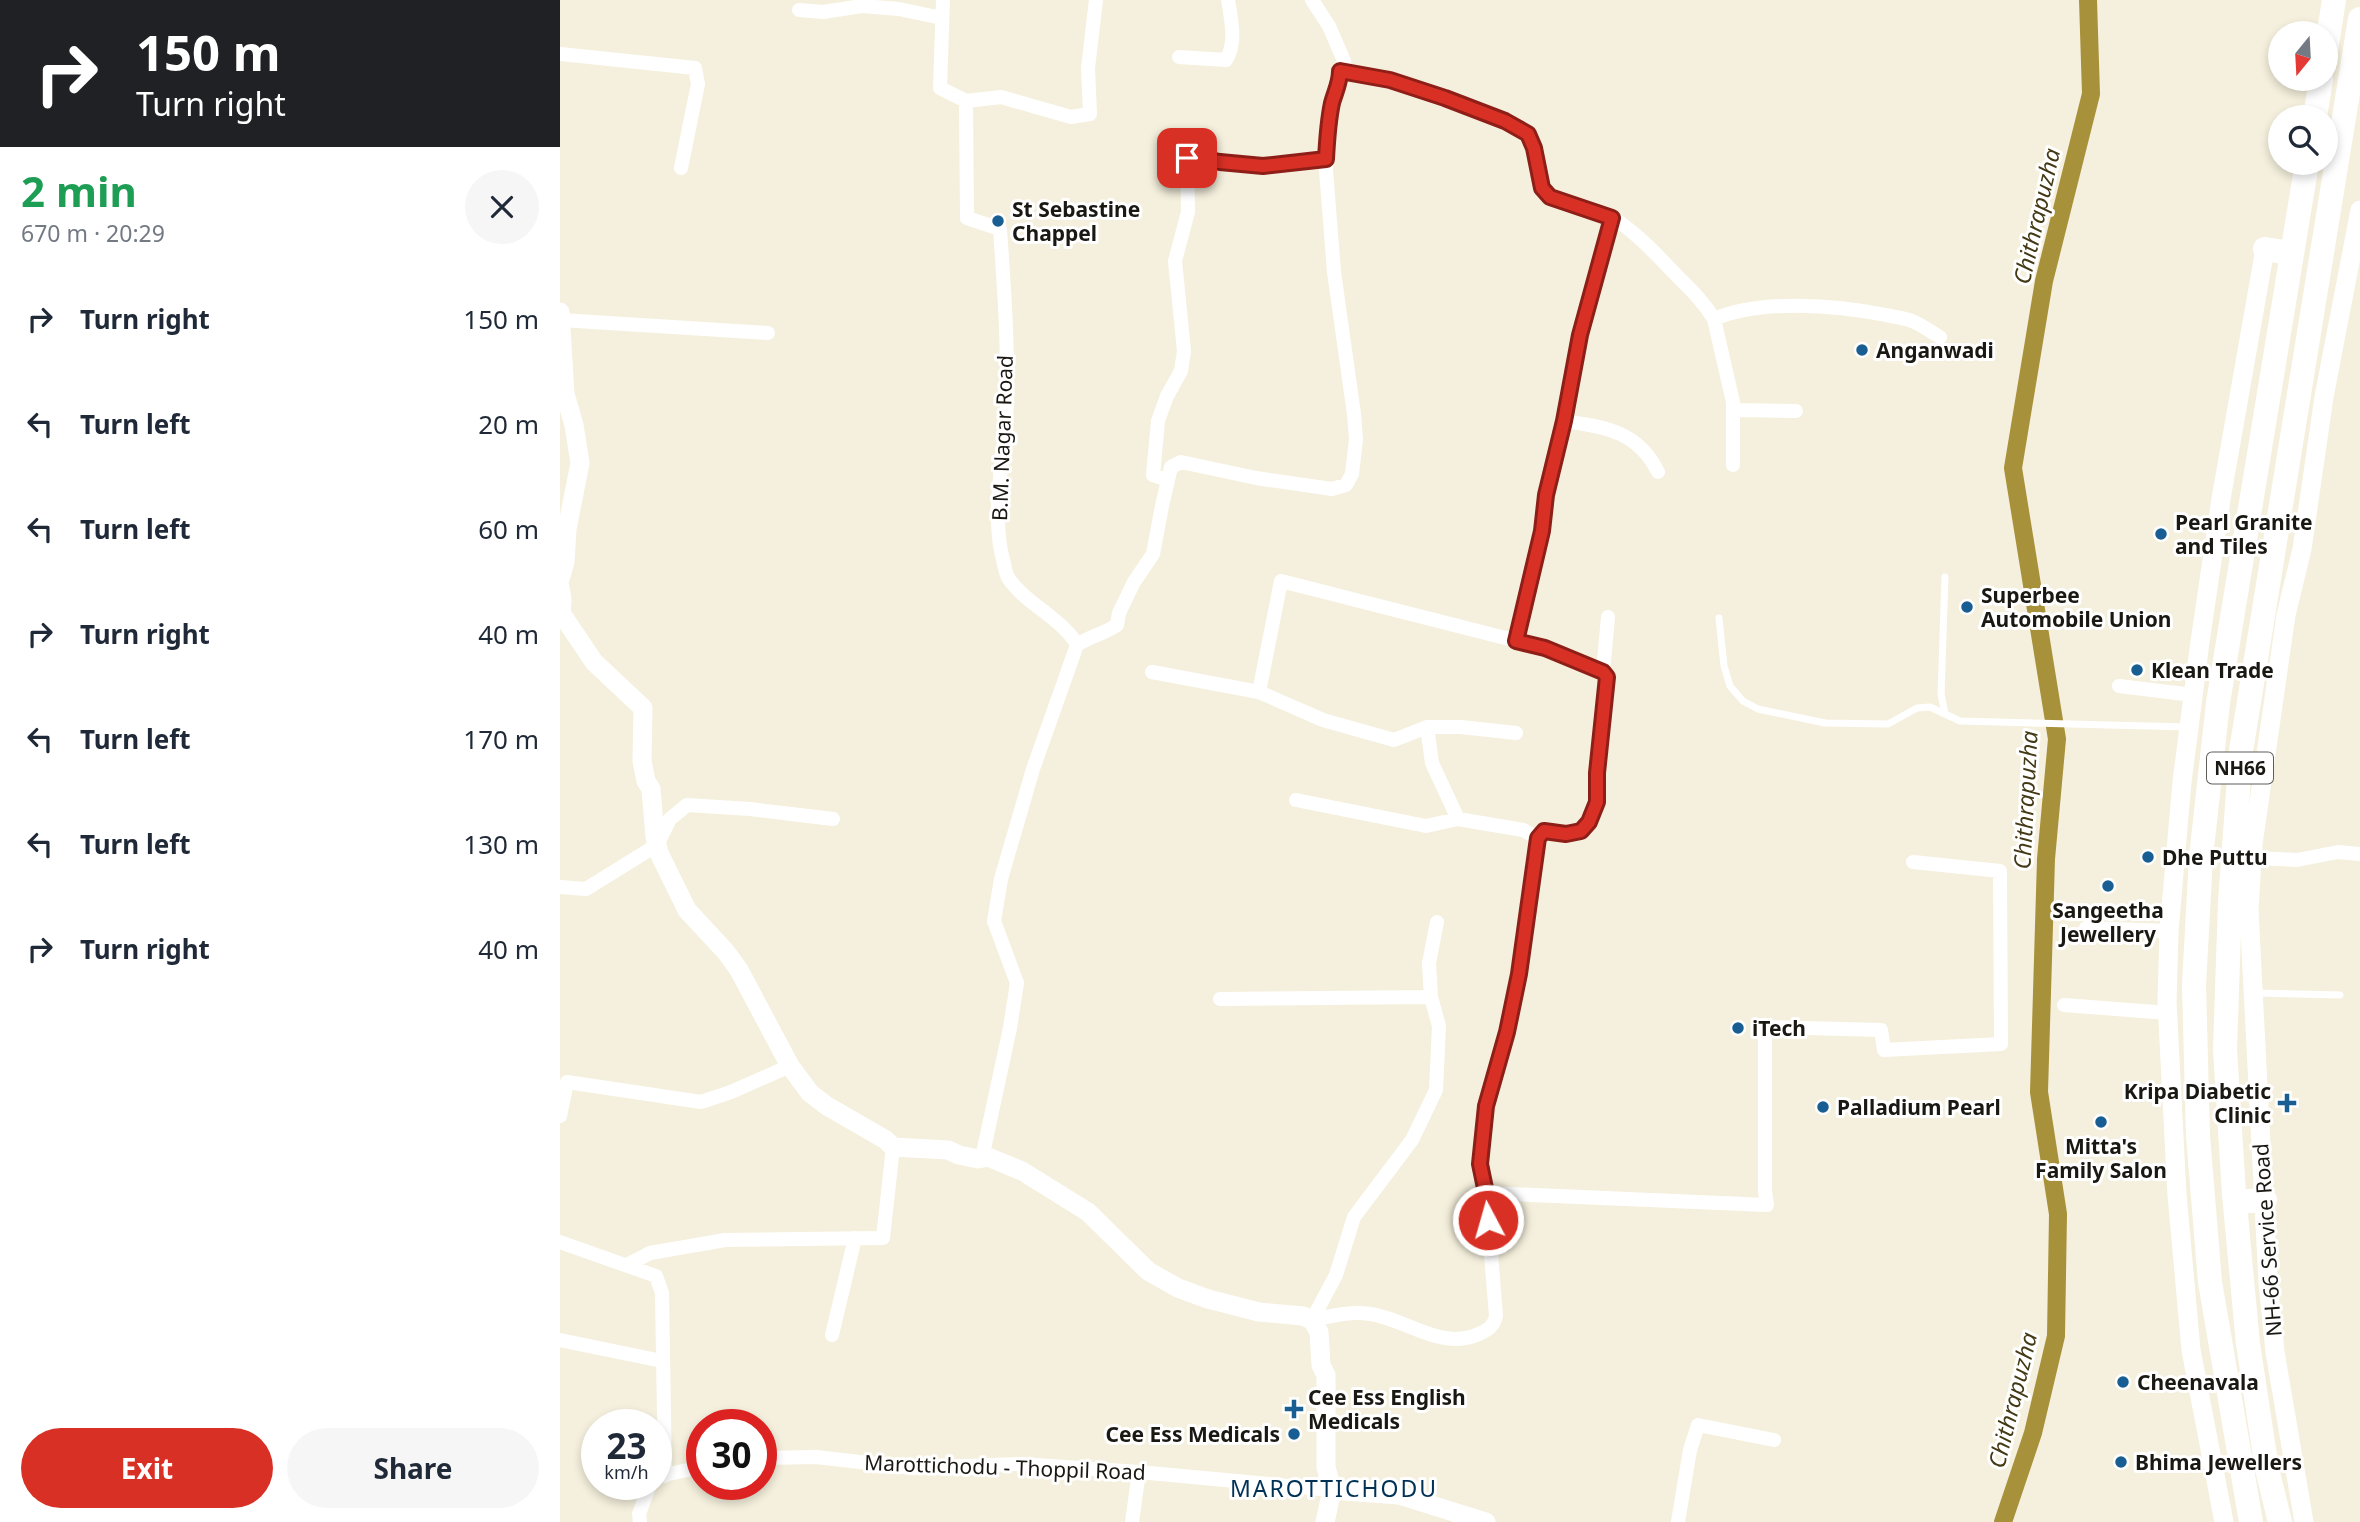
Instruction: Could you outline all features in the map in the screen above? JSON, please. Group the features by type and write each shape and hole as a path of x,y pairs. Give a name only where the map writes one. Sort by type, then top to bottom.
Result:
{"highway":[{"path":"2331,21 2334,0"},
{"name":"NH66","path":"2280,1522 2267,1469 2248,1344 2235,1202 2225,1049 2230,902 2241,751 2360,19"},
{"name":"NH66","path":"2251,1522 2210,1282 2198,1136 2194,985 2208,782 2242,555 2305,175"},
{"path":"2265,249 2291,253"},
{"path":"2242,555 2272,560"},
{"path":"2235,1202 2265,1200"}],"street":[{"path":"943,0 940,88 966,101 1000,97 1071,117 1090,114 1087,68 1096,0"},
{"path":"1179,57 1226,61 1231,52 1232,29 1228,0"},
{"path":"982,1158 1017,983 994,921 1001,879 1033,769 1077,645 1090,636 1107,632 1117,625 1119,613 1134,582 1153,554 1171,467 1181,462 1256,478 1332,489 1346,485 1355,462 1355,427 1334,272 1326,159 1329,120 1344,61 1329,26 1312,0"},
{"path":"799,10 823,12 862,3 942,19"},
{"path":"560,54 695,68 698,84 681,168"},
{"path":"1340,71 1390,80 1505,121 1528,134 1534,148 1542,188 1550,197 1612,218 1646,243 1706,305 1714,318 1730,383 1733,465"},
{"name":"B.M. Nagar Road","path":"966,101 967,218 1000,229 1005,299 1007,401 997,515 1000,550 1008,578 1045,614 1072,635 1077,645"},
{"path":"1168,480 1153,475 1158,421 1167,396 1181,371 1184,351 1175,261 1188,212 1187,158 1263,166 1326,159"},
{"name":"NH-66 Service Road","path":"2304,1522 2275,1352 2268,1282 2257,1100 2254,993 2248,928 2252,858 2286,615 2302,549 2324,397 2360,211"},
{"path":"1516,641 1542,531 1546,495 1564,421 1580,335 1612,218"},
{"path":"2224,1522 2191,1350 2177,1195 2168,1013 2169,931 2182,782 2193,695 2221,499 2265,249"},
{"path":"1714,318 1764,308 1859,310 1911,321 1940,337"},
{"path":"560,579 580,463 566,415 561,316 768,333"},
{"path":"1733,410 1796,411"},
{"path":"1564,421 1614,430 1649,454 1658,472"},
{"path":"1259,692 1281,581 1545,648 1603,672 1607,677 1597,773 1597,802 1589,822 1581,831 1566,834 1544,831 1538,838 1519,974 1507,1032 1486,1106 1480,1164 1486,1193 1496,1316 1494,1323 1486,1331 1470,1338 1443,1339 1398,1320 1374,1314 1344,1313 1312,1320"},
{"path":"560,587 561,613 582,645 594,662 643,708 642,761 646,781 651,789 657,845 687,909 739,970 790,1066 810,1093 893,1147 948,1150 959,1155 988,1157 1022,1171 1088,1212 1148,1270 1178,1288 1208,1299 1259,1311 1303,1316 1312,1320 1319,1332 1321,1365 1326,1375 1326,1467 1332,1490 1325,1522"},
{"path":"1603,672 1608,617"},
{"path":"1152,672 1259,692 1323,720 1394,740 1427,727 1461,727 1516,733"},
{"path":"2119,686 2193,695"},
{"path":"1427,727 1432,763 1458,818"},
{"path":"1296,800 1426,826 1458,818 1523,830 1538,838"},
{"path":"560,887 586,890 657,845 670,819 687,805 833,819"},
{"path":"2252,858 2297,860 2338,852 2360,854"},
{"path":"1486,1193 1766,1205 1765,1027 1881,1030 1884,1050 2001,1044 2000,870 1913,862"},
{"path":"1312,1320 1336,1275 1354,1217 1412,1140 1436,1090 1439,1026 1431,997 1429,963 1437,922"},
{"path":"2086,928 2169,931"},
{"path":"1220,999 1431,997"},
{"path":"2064,1005 2168,1013"},
{"path":"560,1116 567,1082 701,1102 790,1066"},
{"path":"627,1265 650,1253 725,1240 883,1238 893,1147"},
{"path":"832,1335 855,1238"},
{"path":"560,1242 656,1276 662,1293 662,1409"},
{"path":"560,1340 662,1361"},
{"path":"1678,1522 1690,1450 1698,1425 1774,1440"},
{"name":"Marottichodu - Thoppil Road","path":"777,1458 816,1457 913,1468 1021,1464 1399,1495 1486,1522"},
{"path":"1132,1522 1139,1472"},
{"path":"640,1522 639,1514 644,1500"}],"lane":[{"path":"1945,578 1941,694 1945,714"},
{"path":"1719,618 1724,666 1730,686 1744,701 1758,709 1825,723 1888,724 1917,708 1930,707 1960,721 2189,727"},
{"path":"2254,993 2340,995"}],"waterway":[{"name":"Chithrapuzha","path":"2003,1522 2033,1433 2056,1336 2058,1214 2039,1092 2046,859 2057,739 2013,468 2044,281 2091,94 2088,0"}],"place":[{"name":"St Sebastine Chappel","path":"998,221"},
{"name":"Anganwadi","path":"1862,350"},
{"name":"Pearl Granite and Tiles","path":"2161,534"},
{"name":"Superbee Automobile Union","path":"1967,607"},
{"name":"Klean Trade","path":"2137,670"},
{"name":"Dhe Puttu","path":"2148,857"},
{"name":"Sangeetha Jewellery","path":"2108,886"},
{"name":"iTech","path":"1738,1028"},
{"name":"Kripa Diabetic Clinic","path":"2287,1103"},
{"name":"Palladium Pearl","path":"1823,1107"},
{"name":"Mitta's Family Salon","path":"2101,1122"},
{"name":"Cheenavala","path":"2123,1382"},
{"name":"Cee Ess English Medicals","path":"1294,1409"},
{"name":"Cee Ess Medicals","path":"1294,1434"},
{"name":"Bhima Jewellers","path":"2121,1462"}],"district":[{"name":"MAROTTICHODU","path":"1334,1488"}],"route":[{"path":"1187,158 1263,166 1326,159 1329,120 1340,81 1340,71 1390,80 1505,121 1528,134 1534,148 1542,188 1550,197 1612,218 1580,335 1564,421 1546,495 1542,531 1516,641 1545,648 1603,672 1607,677 1597,773 1597,802 1589,822 1581,831 1566,834 1544,831 1538,838 1519,974 1507,1032 1486,1106 1480,1164 1488,1220"}]}
